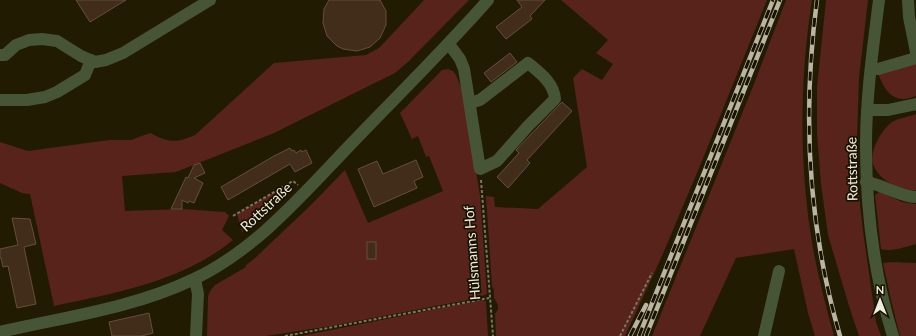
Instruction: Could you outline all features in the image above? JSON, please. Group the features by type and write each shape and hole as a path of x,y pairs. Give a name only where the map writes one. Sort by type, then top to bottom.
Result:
{"street":[{"path":"0,55 5,54 16,45 29,40 42,39 57,41 81,56 95,62 106,60 123,53 210,0"},
{"name":"Rottstraße","path":"0,332 136,301 195,279 215,268 251,242 305,192 449,44 488,0"},
{"name":"Rottstraße","path":"879,0 867,110 866,182 877,273 893,336"},
{"path":"908,0 909,17 916,52"},
{"path":"449,44 460,59 464,70 480,169 497,161 528,126 555,99 554,91 545,78 528,63 480,100 470,103"},
{"path":"871,68 878,68 916,58"},
{"path":"0,100 36,100 45,98 85,75 91,60"},
{"path":"867,110 888,110 916,104"},
{"path":"866,182 884,186 908,196 916,197"},
{"path":"764,336 779,271"},
{"path":"195,279 198,294 196,336"}],"path":[{"name":"Hülsmanns Hof","path":"480,169 493,336"},
{"path":"232,216 293,181 305,192"},
{"path":"620,336 652,273"},
{"path":"285,336 489,298"}],"shaded area":[{"path":"424,0 469,0 408,62 395,73 274,133 176,172 122,176 125,211 183,209 225,212 229,216 222,230 233,240 193,266 148,284 54,306 30,194 22,193 0,183 0,142 28,151 109,140 131,140 150,133 172,141 188,138 195,135 274,63 366,55 379,48"},
{"path":"561,0 767,0 662,256 625,336 496,336 495,314 498,309 498,305 494,298 494,290 492,286 486,196 494,197 495,207 538,209 587,167 573,78 582,69 602,80 613,64 596,53 608,40"},
{"path":"786,0 812,0 803,88 802,118 804,177 813,248 834,336 815,336 808,313 794,249 736,258 700,336 652,336 754,84"},
{"path":"826,0 868,0 859,78 856,168 876,322 881,336 859,336 828,235 821,184 817,134 817,87"},
{"path":"916,63 916,96 903,99 890,94 884,86 878,73"},
{"path":"448,69 453,71 456,75 464,95 480,196 487,294 478,298 331,326 266,336 207,336 208,296 210,291 215,285 246,267 245,266 311,205 345,170 368,223 443,191 429,156 426,157 418,136 412,139 400,113 442,70"},
{"path":"916,114 916,190 910,190 898,187 886,181 877,172 874,166 873,155 874,148 880,136 892,122"},
{"path":"290,183 291,185 266,209 264,208 242,232 237,214"},
{"path":"879,192 902,202 916,204 916,244 894,250 881,249 875,195"},
{"path":"883,263 916,263 916,336 900,336"},
{"path":"481,300 486,301 488,336 301,336"}],"building":[{"path":"76,0 126,0 90,22"},
{"path":"329,0 380,0 386,11 386,25 380,38 370,47 357,51 343,49 337,46 327,36 323,23 324,9"},
{"path":"517,0 545,0 530,16 532,19 506,39 496,27 522,7"},
{"path":"510,53 517,62 491,82 484,73"},
{"path":"562,102 572,111 527,160 530,163 508,188 497,177 519,153 516,150"},
{"path":"290,148 296,153 301,150 302,152 306,150 312,163 295,172 290,164 228,200 221,187"},
{"path":"416,160 423,177 414,181 417,188 374,207 358,169 377,161 383,174"},
{"path":"200,163 205,173 194,178 203,183 194,203 189,201 188,203 182,200 182,209 171,209 186,177 188,178 194,165"},
{"path":"12,218 30,219 36,244 24,247 36,304 17,308 8,266 3,267 0,258 0,249 18,245"},
{"path":"367,242 376,242 376,259 367,259"},
{"path":"149,313 153,333 142,336 112,336 109,322"}],"railway":[{"path":"639,336 773,0"},
{"path":"646,336 780,0"},
{"path":"817,0 812,42 810,85 809,127 811,170 821,253 829,295 840,336"},
{"path":"630,336 646,305"}]}
